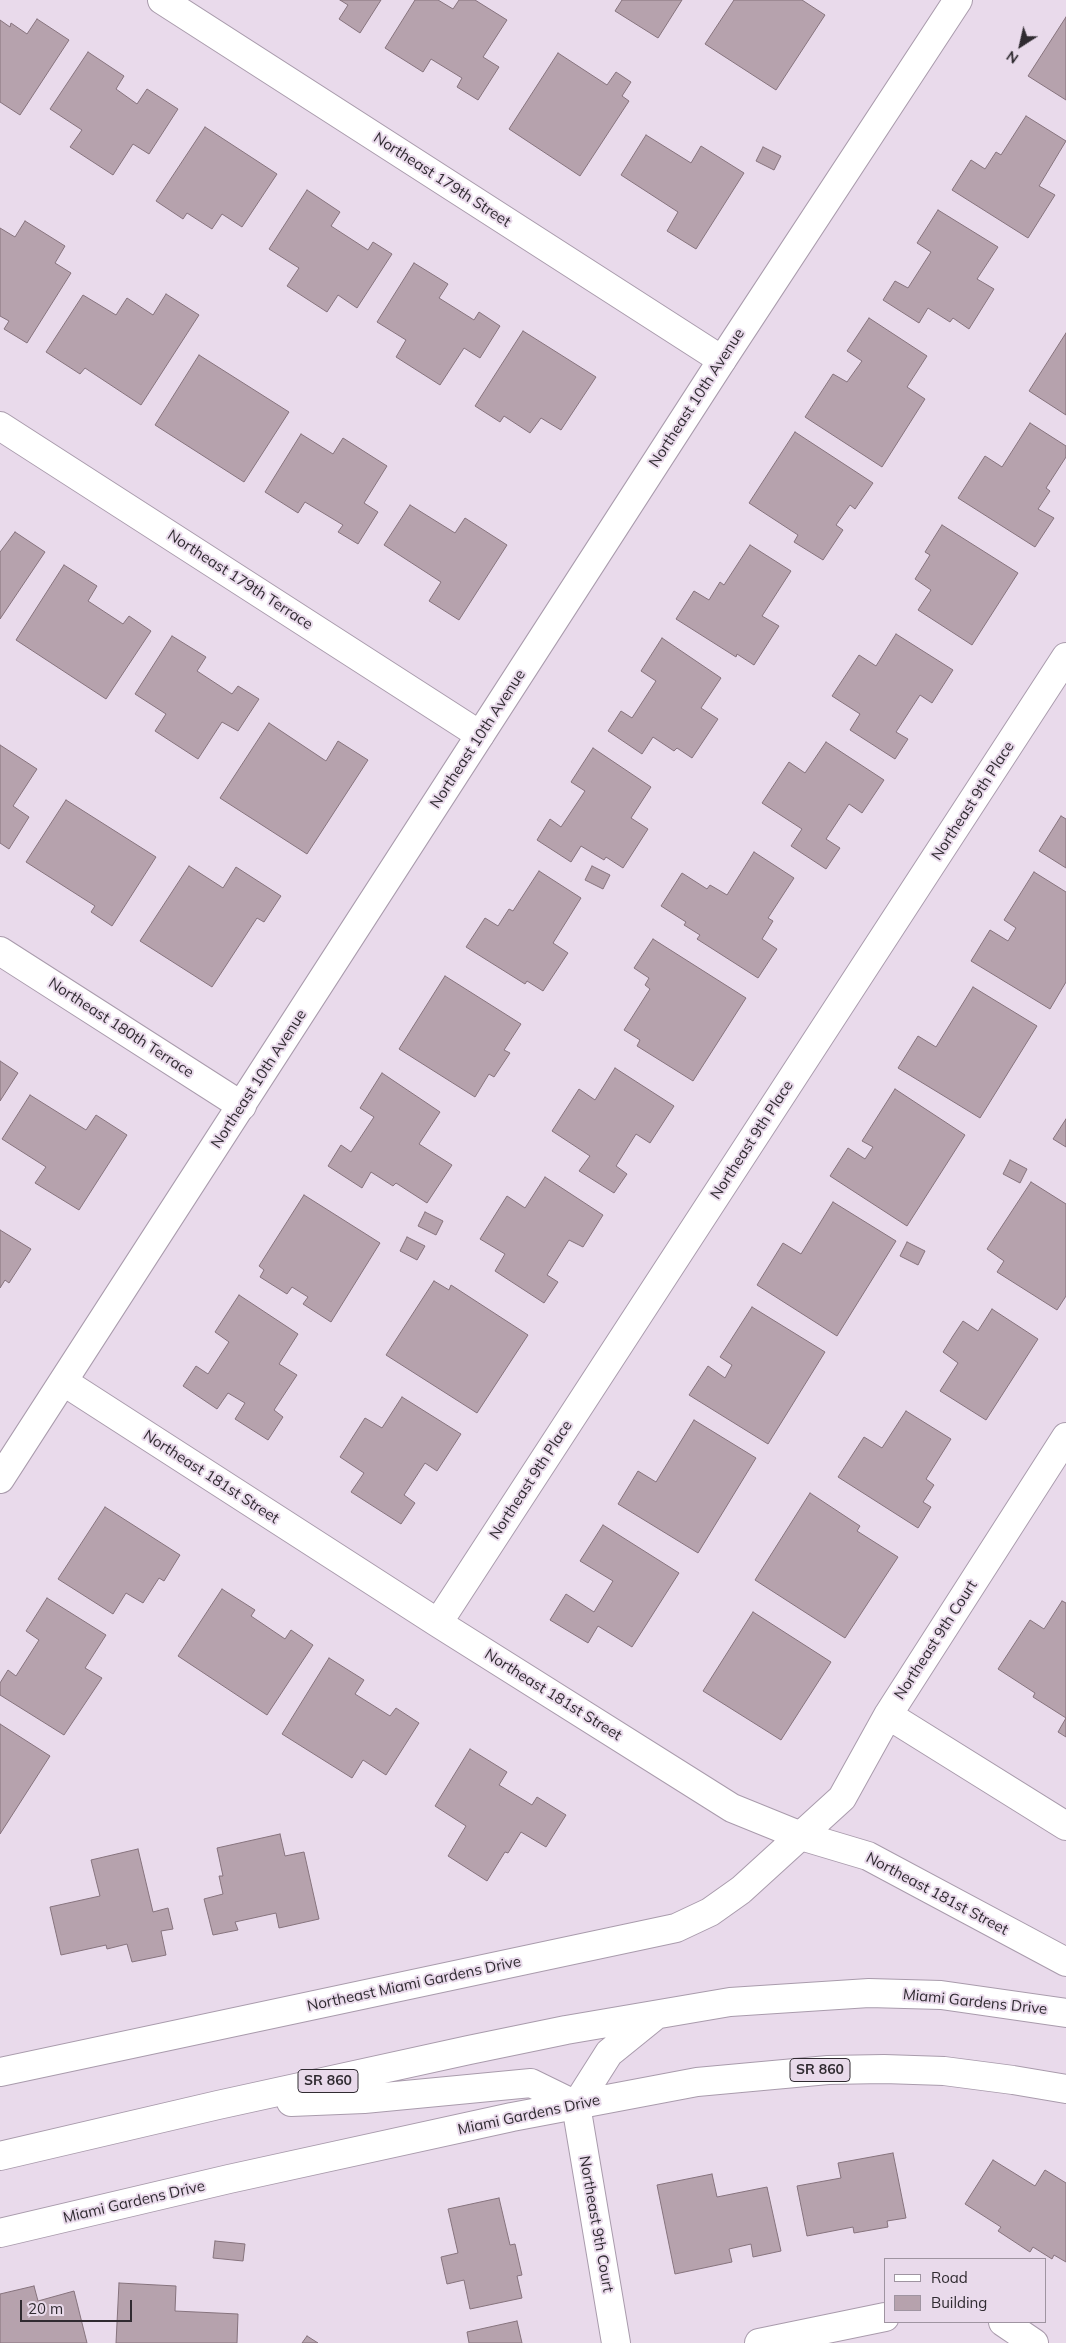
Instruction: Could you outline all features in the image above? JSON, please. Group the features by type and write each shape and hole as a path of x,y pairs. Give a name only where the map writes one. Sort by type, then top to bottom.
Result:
{"street":[{"name":"Northeast 179th Street","path":"162,0 722,360"},
{"name":"Northeast 10th Avenue","path":"0,1479 722,360 958,0"},
{"name":"Northeast 179th Terrace","path":"0,426 480,735"},
{"name":"Northeast 9th Place","path":"438,1623 1066,657"},
{"name":"Northeast 180th Terrace","path":"0,951 242,1106"},
{"name":"Northeast 181st Street","path":"64,1382 438,1623 732,1808 800,1836 868,1856 1066,1962"},
{"name":"Northeast 9th Court","path":"800,1836 842,1798 888,1715 1066,1437"},
{"path":"888,1715 1066,1826"},
{"name":"Northeast Miami Gardens Drive","path":"0,2072 676,1928 710,1912 741,1890 800,1836"},
{"name":"Miami Gardens Drive","path":"0,2156 218,2105 518,2040 730,2002 870,1993 941,1995 1066,2013"},
{"path":"218,2105 364,2099 531,2083 576,2105 608,2053 658,2014"},
{"name":"Miami Gardens Drive","path":"0,2233 229,2179 576,2105 697,2082 828,2070 944,2071 1013,2080 1066,2090"},
{"name":"Northeast 9th Court","path":"576,2105 616,2343"},
{"path":"760,2343 884,2317"},
{"path":"1004,2323 1034,2343"}],"building":[{"path":"340,0 381,0 360,33 339,19 348,5"},
{"path":"415,0 438,0 453,9 459,0 475,0 507,20 483,57 499,67 478,100 457,87 462,78 431,59 423,72 385,48"},
{"path":"622,0 682,0 658,38 615,11"},
{"path":"734,0 802,0 825,15 776,90 705,44"},
{"path":"1066,17 1066,100 1028,76"},
{"path":"37,19 69,40 20,115 0,102 0,20 10,27 11,23 27,34"},
{"path":"88,52 124,76 116,89 137,104 147,89 178,109 149,154 133,144 113,175 70,147 82,130 50,109"},
{"path":"558,53 607,85 616,72 631,82 622,96 629,101 580,176 509,129"},
{"path":"1026,116 1066,141 1039,186 1055,195 1028,238 952,190 971,160 985,169 996,152 1001,155"},
{"path":"205,127 277,174 242,227 222,214 212,229 187,213 183,219 156,201"},
{"path":"646,135 691,163 701,146 744,173 696,249 667,231 678,212 621,175"},
{"path":"763,147 781,156 774,170 756,161"},
{"path":"307,190 340,212 331,226 368,250 373,242 392,254 357,308 338,295 327,312 287,286 299,268 269,249"},
{"path":"938,210 998,247 977,279 994,289 969,329 953,318 950,322 928,308 919,323 883,300 895,281 908,288 931,252 917,243"},
{"path":"25,221 65,246 55,263 71,273 27,343 4,329 9,321 0,316 0,228 15,237"},
{"path":"414,263 448,284 439,298 474,320 479,312 500,326 480,358 464,348 440,385 396,357 406,340 377,322"},
{"path":"166,294 199,315 141,405 85,368 80,374 46,352 83,295 116,315 127,298 153,315"},
{"path":"869,318 927,356 907,387 925,399 882,467 805,417 833,374 847,382 862,361 847,351"},
{"path":"523,331 596,377 561,430 541,418 530,433 504,416 500,422 475,406"},
{"path":"1066,333 1066,415 1029,391"},
{"path":"199,355 289,412 244,482 155,425"},
{"path":"1030,423 1066,446 1066,457 1046,488 1050,491 1038,509 1054,518 1035,547 958,498 985,456 1002,467"},
{"path":"795,432 873,483 855,509 850,505 836,525 843,530 823,560 794,542 798,535 749,503"},
{"path":"301,434 333,454 343,438 387,466 364,503 378,512 358,544 338,532 343,525 305,502 298,513 265,492"},
{"path":"410,505 455,533 465,518 507,545 459,620 429,601 441,582 384,545"},
{"path":"942,525 1018,573 972,645 918,610 931,590 915,579 930,555 925,552"},
{"path":"15,532 45,552 0,619 0,552"},
{"path":"750,545 791,571 762,616 779,626 754,665 737,654 736,657 676,619 694,591 709,600 720,582 724,585"},
{"path":"64,565 97,586 88,601 123,624 129,616 151,631 106,699 16,640"},
{"path":"896,634 953,670 932,703 920,695 896,732 908,739 895,759 850,730 860,714 832,696 859,655 876,666"},
{"path":"172,636 206,657 197,671 232,694 238,686 259,699 238,731 222,722 198,759 155,731 166,714 135,694"},
{"path":"662,638 721,678 701,708 718,719 692,758 677,748 674,751 653,737 642,754 608,731 621,711 632,718 656,681 641,671"},
{"path":"269,723 326,761 338,741 368,760 307,854 220,798"},
{"path":"826,742 884,780 862,813 849,804 826,839 840,848 826,869 791,846 802,829 762,803 789,762 805,773"},
{"path":"0,745 37,769 13,806 29,817 9,849 0,843"},
{"path":"593,748 651,787 631,818 648,829 623,868 606,857 604,860 581,846 571,862 537,840 550,819 561,827 585,791 571,782"},
{"path":"66,800 156,857 112,926 91,912 95,906 26,862"},
{"path":"1061,816 1066,819 1066,868 1039,851"},
{"path":"754,852 794,878 768,918 773,921 762,939 777,949 758,978 697,939 700,935 684,925 686,922 661,906 682,873 707,889 710,885 727,895"},
{"path":"189,866 223,888 236,867 281,896 264,922 257,918 212,987 140,941"},
{"path":"592,866 610,875 603,889 585,880"},
{"path":"539,871 581,898 553,943 568,953 543,991 527,981 525,984 466,947 485,918 498,926 509,909 513,911"},
{"path":"1034,872 1066,892 1066,982 1050,1009 971,961 990,930 1008,941 1016,928 1004,920"},
{"path":"653,939 746,998 693,1081 637,1046 640,1040 624,1030 650,989 645,985 649,978 634,968"},
{"path":"445,976 521,1024 504,1050 510,1053 494,1077 489,1074 475,1097 399,1049"},
{"path":"973,987 1037,1026 980,1118 898,1068 918,1036 936,1047"},
{"path":"0,1061 18,1073 0,1101"},
{"path":"615,1068 674,1106 650,1143 636,1134 616,1166 627,1174 614,1193 579,1171 590,1156 552,1131 579,1089 595,1100"},
{"path":"382,1073 440,1112 419,1144 452,1165 427,1203 396,1183 393,1186 371,1172 362,1188 328,1166 341,1145 351,1152 374,1117 360,1108"},
{"path":"895,1089 965,1135 907,1226 830,1176 848,1148 865,1159 873,1147 862,1141"},
{"path":"30,1095 86,1130 96,1115 127,1135 79,1210 35,1183 46,1167 2,1139"},
{"path":"1066,1119 1066,1147 1053,1139"},
{"path":"1010,1160 1027,1169 1020,1183 1003,1174"},
{"path":"545,1177 603,1215 583,1247 569,1240 547,1275 558,1282 544,1303 495,1271 505,1254 480,1239 507,1196 525,1208"},
{"path":"1031,1182 1066,1204 1066,1296 1057,1310 997,1272 1004,1261 987,1249"},
{"path":"304,1195 380,1243 331,1322 303,1304 308,1297 292,1287 287,1294 260,1277 264,1270 259,1266"},
{"path":"833,1202 896,1241 837,1336 757,1285 783,1243 801,1254"},
{"path":"425,1212 443,1221 436,1235 418,1226"},
{"path":"0,1230 31,1249 9,1283 5,1280 0,1288"},
{"path":"407,1237 425,1246 417,1260 400,1251"},
{"path":"907,1242 925,1251 918,1265 900,1256"},
{"path":"434,1281 449,1290 451,1285 528,1335 477,1413 386,1355"},
{"path":"239,1295 298,1334 279,1364 297,1375 274,1410 283,1417 268,1440 235,1419 245,1403 228,1393 217,1409 183,1386 196,1366 208,1374 229,1342 215,1332"},
{"path":"752,1307 825,1352 768,1444 689,1395 708,1366 725,1378 732,1365 720,1357"},
{"path":"992,1309 1038,1339 986,1420 940,1391 958,1363 943,1352 953,1336 963,1321 978,1331"},
{"path":"402,1397 461,1434 437,1471 425,1463 404,1495 415,1503 401,1524 351,1492 364,1473 340,1457 365,1418 382,1428"},
{"path":"906,1411 951,1439 926,1479 934,1485 923,1502 931,1507 918,1528 838,1477 864,1437 882,1448"},
{"path":"694,1420 756,1458 698,1553 618,1504 638,1471 656,1482"},
{"path":"810,1493 860,1526 857,1531 898,1557 845,1638 755,1580"},
{"path":"105,1507 180,1555 164,1581 159,1578 143,1603 126,1593 113,1614 58,1579"},
{"path":"603,1525 679,1573 632,1647 598,1626 588,1643 550,1620 566,1594 594,1612 613,1581 580,1561"},
{"path":"222,1589 255,1610 251,1616 285,1639 291,1630 313,1645 267,1715 178,1656"},
{"path":"47,1598 106,1635 85,1668 102,1678 64,1735 0,1695 0,1683 8,1670 16,1676 39,1640 26,1631"},
{"path":"1062,1601 1066,1603 1066,1718 1033,1697 1035,1693 998,1669 1030,1620 1044,1629"},
{"path":"753,1612 831,1662 781,1740 703,1691"},
{"path":"329,1658 364,1680 355,1694 390,1716 396,1708 419,1723 386,1775 363,1760 352,1778 282,1734"},
{"path":"1066,1718 1066,1737 1058,1732"},
{"path":"0,1724 50,1756 0,1834"},
{"path":"470,1749 507,1772 499,1785 532,1805 537,1797 566,1815 546,1847 521,1832 508,1853 505,1852 487,1881 448,1856 466,1826 435,1806"},
{"path":"280,1834 285,1856 304,1852 319,1919 279,1928 276,1913 235,1922 238,1930 213,1935 204,1899 223,1894 219,1876 223,1876 217,1848"},
{"path":"138,1849 153,1912 168,1908 173,1929 161,1931 166,1955 132,1962 127,1944 107,1949 106,1945 61,1955 50,1907 100,1896 91,1860"},
{"path":"893,2153 906,2218 887,2221 888,2227 854,2233 853,2227 807,2236 797,2186 841,2178 838,2163"},
{"path":"993,2160 1035,2186 1045,2170 1066,2183 1066,2262 1054,2255 1052,2259 1033,2247 1030,2252 998,2231 1001,2227 965,2204"},
{"path":"712,2174 717,2197 767,2187 781,2251 753,2257 751,2244 729,2249 732,2262 675,2274 657,2185"},
{"path":"499,2198 510,2245 515,2244 522,2275 517,2276 522,2298 470,2309 464,2280 447,2284 441,2257 458,2253 448,2209"},
{"path":"215,2241 245,2244 243,2261 213,2258"},
{"path":"119,2283 176,2286 175,2311 238,2314 237,2343 116,2343"},
{"path":"34,2286 38,2301 74,2291 87,2343 0,2343 0,2294"},
{"path":"517,2321 522,2343 469,2343 467,2332"},
{"path":"307,2336 318,2343 302,2343"}]}
